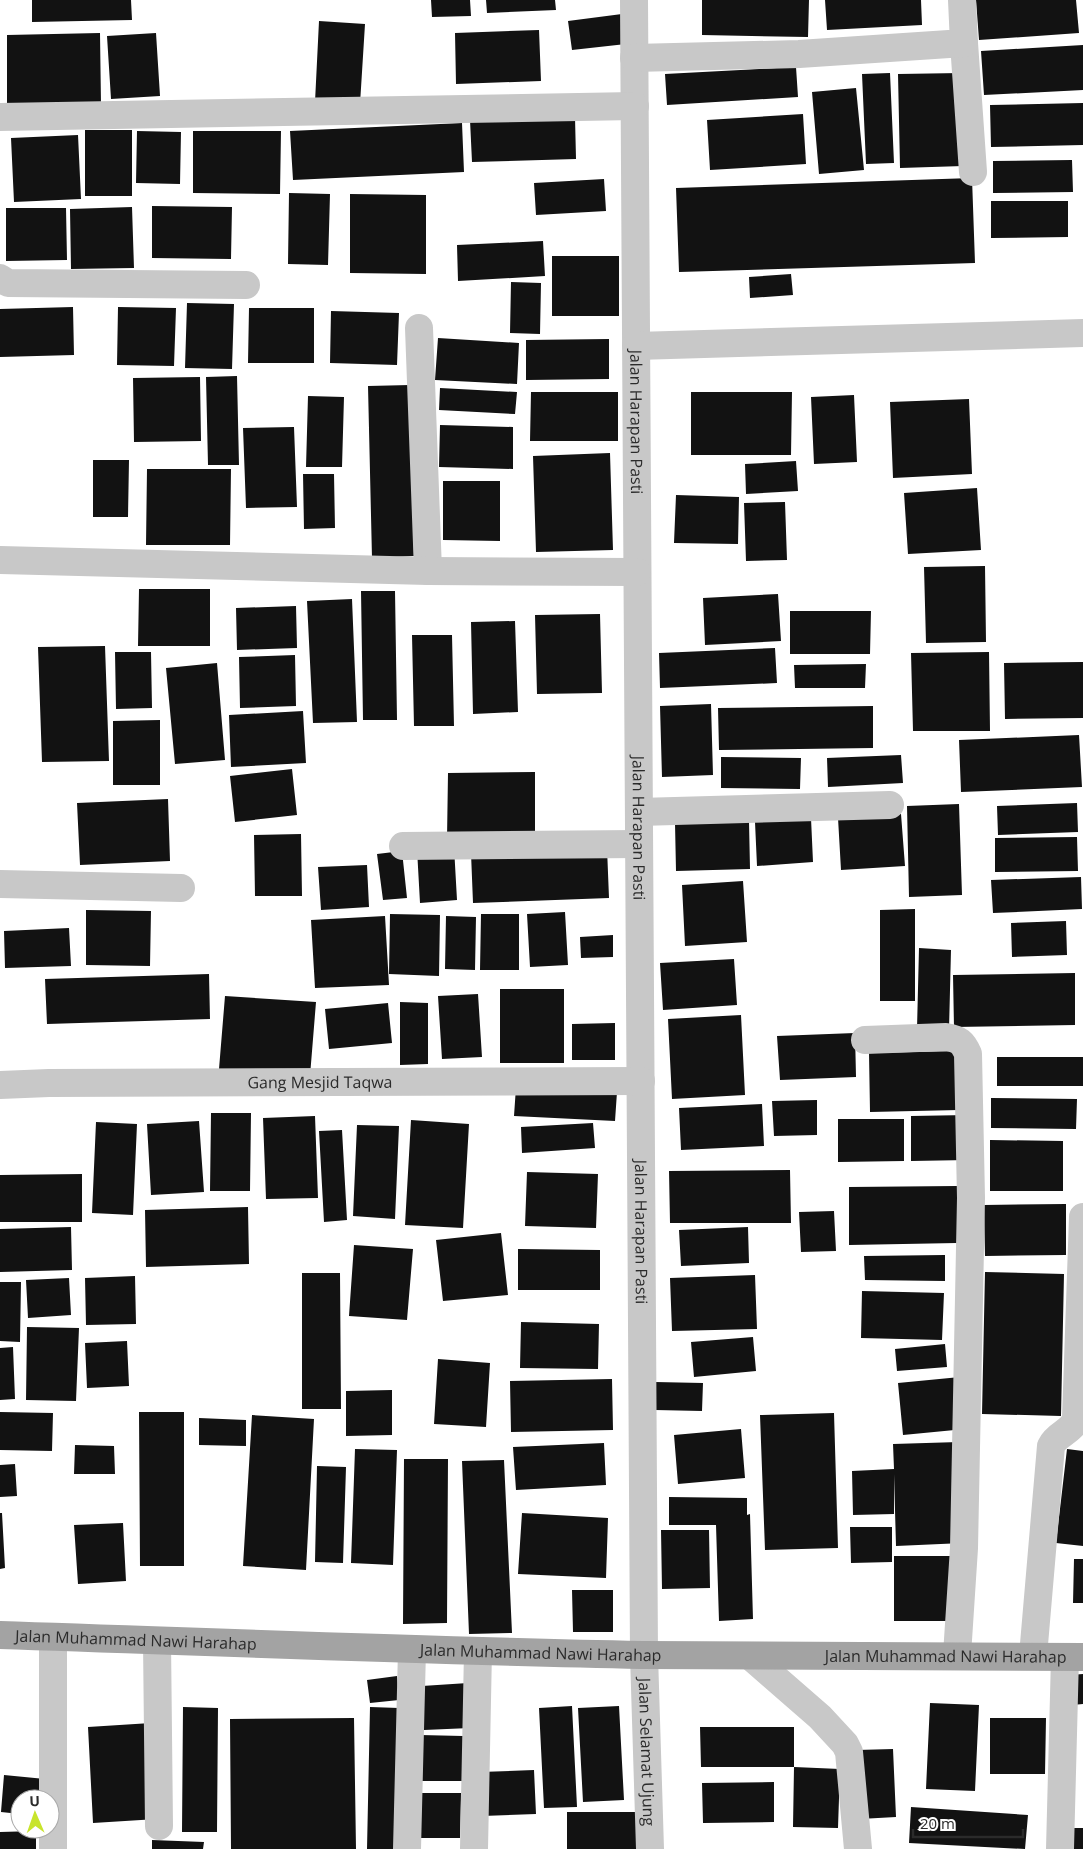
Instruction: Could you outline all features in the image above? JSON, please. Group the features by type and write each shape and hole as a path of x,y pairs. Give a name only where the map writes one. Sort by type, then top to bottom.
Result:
{"main road":[{"name":"Jalan Muhammad Nawi Harahap","path":"0,1635 412,1650 644,1655 1074,1657"}],"street":[{"name":"Jalan Harapan Pasti","path":"634,0 644,1655"},
{"path":"962,0 973,172"},
{"path":"634,58 799,54 964,43"},
{"path":"0,117 635,106"},
{"path":"0,278 8,283 246,285"},
{"path":"419,328 428,570"},
{"path":"636,346 1083,333"},
{"path":"0,560 428,570 638,572"},
{"path":"639,812 890,805"},
{"path":"402,846 639,844"},
{"path":"0,884 181,888"},
{"path":"865,1040 946,1037 958,1039 964,1045 968,1054 971,1198 964,1548 957,1655"},
{"name":"Gang Mesjid Taqwa","path":"0,1085 69,1082 641,1081"},
{"path":"1033,1656 1052,1446 1056,1438 1072,1428 1076,1418 1083,1217"},
{"path":"53,1637 53,1849"},
{"path":"157,1641 159,1826"},
{"path":"407,1849 412,1650"},
{"path":"474,1849 478,1651"},
{"name":"Jalan Selamat Ujung","path":"644,1655 650,1849"},
{"path":"750,1656 820,1717 846,1744 849,1752 858,1849"},
{"path":"1060,1849 1074,1657"}],"building":[{"path":"32,0 131,0 132,20 32,22"},
{"path":"431,0 470,0 471,16 432,17"},
{"path":"486,0 555,0 556,10 487,13"},
{"path":"702,0 809,0 808,37 702,35"},
{"path":"825,0 921,0 922,25 827,30"},
{"path":"976,0 1076,0 1079,33 979,40"},
{"path":"622,14 626,44 572,50 568,21"},
{"path":"319,21 365,24 360,104 315,102"},
{"path":"539,30 541,81 456,84 455,33"},
{"path":"100,33 101,105 7,106 7,35"},
{"path":"156,33 160,96 111,99 107,36"},
{"path":"1083,45 1083,90 984,95 981,51"},
{"path":"796,67 798,97 667,105 665,74"},
{"path":"890,73 894,163 866,164 862,74"},
{"path":"961,73 963,166 900,168 898,74"},
{"path":"856,88 864,170 819,174 812,92"},
{"path":"1083,103 1083,145 991,147 990,105"},
{"path":"803,114 806,164 710,170 707,120"},
{"path":"575,117 576,159 472,162 470,120"},
{"path":"462,123 464,172 293,180 290,131"},
{"path":"85,130 132,130 132,196 85,196"},
{"path":"137,131 181,132 180,184 136,183"},
{"path":"193,131 281,131 280,194 193,193"},
{"path":"78,135 81,199 14,202 11,138"},
{"path":"1072,160 1073,192 993,193 993,161"},
{"path":"972,178 975,263 679,272 676,188"},
{"path":"604,179 606,211 536,215 534,183"},
{"path":"289,193 330,194 328,265 288,264"},
{"path":"350,194 426,195 426,274 350,273"},
{"path":"991,201 1068,201 1068,237 991,238"},
{"path":"152,206 232,207 231,259 152,258"},
{"path":"132,207 134,268 71,269 70,209"},
{"path":"6,208 66,208 67,260 6,261"},
{"path":"543,241 545,276 458,281 457,245"},
{"path":"552,256 619,256 619,316 552,316"},
{"path":"791,274 793,295 750,298 749,277"},
{"path":"511,282 541,283 540,334 510,333"},
{"path":"187,303 234,304 232,369 185,368"},
{"path":"73,307 74,355 0,357 0,309"},
{"path":"118,307 176,308 174,366 117,365"},
{"path":"249,308 314,308 314,363 248,363"},
{"path":"331,311 399,313 397,365 330,363"},
{"path":"438,338 519,343 517,384 435,380"},
{"path":"609,339 609,379 526,380 526,340"},
{"path":"237,376 239,465 208,465 206,377"},
{"path":"200,377 201,441 134,442 133,378"},
{"path":"410,385 414,556 372,558 368,386"},
{"path":"440,388 517,392 515,414 439,410"},
{"path":"531,392 618,392 618,441 530,441"},
{"path":"691,392 792,392 791,455 691,455"},
{"path":"854,395 857,462 814,464 811,397"},
{"path":"308,396 344,397 342,467 306,467"},
{"path":"969,399 972,474 893,478 890,402"},
{"path":"440,425 513,427 513,469 439,467"},
{"path":"294,427 297,507 246,508 243,428"},
{"path":"610,453 613,550 536,552 533,456"},
{"path":"93,460 129,460 128,517 93,517"},
{"path":"796,461 798,491 746,494 745,464"},
{"path":"147,469 231,469 230,545 146,545"},
{"path":"303,474 334,474 335,528 304,529"},
{"path":"443,481 500,481 500,541 443,540"},
{"path":"977,488 981,550 908,554 904,493"},
{"path":"676,495 739,497 738,544 674,543"},
{"path":"785,502 787,560 746,561 744,503"},
{"path":"985,566 986,642 926,643 924,567"},
{"path":"139,589 210,589 210,646 138,646"},
{"path":"361,591 395,591 397,720 363,720"},
{"path":"778,594 781,641 705,645 703,598"},
{"path":"352,599 357,722 313,723 307,601"},
{"path":"296,606 297,648 237,650 236,608"},
{"path":"790,611 871,611 870,654 790,654"},
{"path":"600,614 602,693 537,694 535,615"},
{"path":"515,621 518,712 473,714 471,622"},
{"path":"412,635 452,635 454,726 414,726"},
{"path":"105,646 109,761 42,762 38,647"},
{"path":"775,648 777,683 660,688 659,653"},
{"path":"115,652 151,652 152,708 116,709"},
{"path":"989,652 990,731 913,731 911,653"},
{"path":"295,655 296,706 240,708 239,657"},
{"path":"1083,662 1083,718 1005,719 1004,663"},
{"path":"217,663 225,760 175,764 166,668"},
{"path":"866,664 865,688 795,688 794,665"},
{"path":"711,704 713,775 662,777 660,706"},
{"path":"873,706 873,748 719,750 718,708"},
{"path":"303,711 306,763 231,767 229,715"},
{"path":"160,720 160,785 113,785 113,721"},
{"path":"1079,735 1082,787 961,792 959,740"},
{"path":"901,755 903,783 828,787 827,758"},
{"path":"721,757 801,758 800,789 721,788"},
{"path":"292,769 297,815 235,822 230,776"},
{"path":"535,772 535,839 447,839 448,773"},
{"path":"168,799 170,861 80,865 77,803"},
{"path":"1077,803 1078,832 998,835 997,806"},
{"path":"959,804 962,895 909,897 907,806"},
{"path":"901,814 905,866 841,870 838,818"},
{"path":"811,818 813,862 757,866 755,822"},
{"path":"749,821 750,869 676,871 675,823"},
{"path":"301,834 302,896 255,896 254,835"},
{"path":"1077,837 1078,871 995,872 995,838"},
{"path":"454,847 457,900 420,903 417,849"},
{"path":"607,848 609,898 473,903 471,853"},
{"path":"402,851 407,898 383,900 377,854"},
{"path":"367,865 369,907 321,910 318,867"},
{"path":"1081,877 1082,909 993,913 991,880"},
{"path":"743,881 747,942 685,946 682,885"},
{"path":"915,909 915,1001 880,1001 880,910"},
{"path":"86,910 151,911 150,966 86,965"},
{"path":"565,912 568,965 530,967 527,914"},
{"path":"390,914 440,915 439,976 389,974"},
{"path":"481,914 519,914 519,970 480,970"},
{"path":"385,916 389,985 315,988 311,920"},
{"path":"446,916 476,917 475,970 445,969"},
{"path":"1066,921 1067,955 1012,957 1011,923"},
{"path":"69,928 71,966 5,968 4,931"},
{"path":"613,935 613,957 581,958 580,937"},
{"path":"919,948 951,950 949,1030 917,1029"},
{"path":"734,959 737,1005 663,1010 660,963"},
{"path":"1075,973 1075,1025 954,1027 953,975"},
{"path":"209,974 210,1019 47,1024 45,979"},
{"path":"500,989 564,989 564,1063 500,1063"},
{"path":"478,994 482,1057 442,1059 438,996"},
{"path":"225,996 316,1002 310,1076 219,1069"},
{"path":"400,1002 428,1003 428,1064 400,1065"},
{"path":"388,1003 392,1043 329,1049 325,1009"},
{"path":"741,1015 745,1095 672,1099 668,1019"},
{"path":"615,1023 615,1060 572,1060 572,1024"},
{"path":"855,1033 856,1077 780,1080 777,1036"},
{"path":"958,1051 959,1110 870,1112 869,1053"},
{"path":"997,1057 1083,1057 1083,1086 997,1086"},
{"path":"516,1087 617,1092 615,1121 514,1116"},
{"path":"991,1098 1077,1099 1076,1129 991,1128"},
{"path":"817,1100 817,1135 774,1136 772,1101"},
{"path":"762,1104 764,1146 681,1150 679,1108"},
{"path":"211,1113 251,1113 250,1191 210,1191"},
{"path":"968,1115 968,1160 911,1161 911,1116"},
{"path":"315,1116 318,1198 266,1199 263,1118"},
{"path":"838,1119 904,1119 904,1161 838,1162"},
{"path":"411,1120 469,1124 463,1228 405,1225"},
{"path":"199,1121 204,1192 151,1195 147,1124"},
{"path":"96,1122 137,1124 133,1215 92,1213"},
{"path":"593,1123 595,1148 522,1153 521,1127"},
{"path":"357,1125 399,1126 395,1219 353,1216"},
{"path":"342,1130 347,1220 324,1222 319,1131"},
{"path":"990,1140 1063,1141 1063,1191 990,1191"},
{"path":"790,1170 791,1223 670,1223 669,1171"},
{"path":"527,1172 598,1174 596,1228 525,1226"},
{"path":"82,1174 82,1222 0,1222 0,1175"},
{"path":"957,1186 957,1243 849,1245 849,1187"},
{"path":"1066,1204 1066,1255 985,1256 984,1205"},
{"path":"248,1207 249,1264 146,1267 145,1210"},
{"path":"834,1211 836,1251 801,1252 799,1212"},
{"path":"71,1227 72,1270 0,1272 0,1229"},
{"path":"748,1227 749,1263 681,1266 679,1230"},
{"path":"501,1233 508,1295 443,1301 436,1240"},
{"path":"354,1245 413,1249 407,1320 349,1316"},
{"path":"518,1249 600,1250 600,1290 518,1290"},
{"path":"945,1255 945,1281 865,1280 864,1256"},
{"path":"985,1272 1064,1274 1061,1416 982,1414"},
{"path":"302,1273 340,1273 341,1409 302,1409"},
{"path":"755,1275 757,1329 672,1331 670,1278"},
{"path":"135,1276 136,1324 86,1325 85,1278"},
{"path":"69,1278 71,1315 28,1318 26,1280"},
{"path":"0,1282 21,1282 20,1342 0,1341"},
{"path":"862,1291 944,1293 942,1340 861,1338"},
{"path":"521,1322 599,1324 598,1369 520,1368"},
{"path":"27,1327 79,1328 76,1401 26,1400"},
{"path":"753,1337 756,1371 694,1377 691,1342"},
{"path":"127,1341 129,1386 87,1388 85,1343"},
{"path":"945,1344 947,1367 897,1371 895,1349"},
{"path":"13,1347 15,1399 0,1400 0,1348"},
{"path":"438,1359 490,1363 486,1427 434,1424"},
{"path":"960,1377 965,1429 903,1435 898,1383"},
{"path":"612,1379 613,1430 511,1432 510,1381"},
{"path":"655,1382 703,1383 702,1411 655,1410"},
{"path":"392,1390 392,1435 346,1436 346,1391"},
{"path":"0,1412 53,1413 52,1451 0,1450"},
{"path":"139,1412 184,1412 184,1566 140,1566"},
{"path":"834,1413 838,1548 765,1550 760,1415"},
{"path":"252,1415 314,1419 306,1570 243,1566"},
{"path":"199,1418 246,1420 246,1446 199,1445"},
{"path":"741,1429 745,1478 678,1484 674,1435"},
{"path":"959,1442 963,1543 896,1546 894,1474 894,1514 853,1515 852,1471 894,1469 893,1444"},
{"path":"604,1443 606,1485 516,1490 513,1447"},
{"path":"75,1445 114,1446 115,1474 74,1474"},
{"path":"355,1449 397,1450 393,1565 351,1563"},
{"path":"1067,1449 1083,1451 1083,1546 1056,1543"},
{"path":"404,1459 448,1459 447,1623 403,1624"},
{"path":"504,1460 512,1633 469,1634 462,1461"},
{"path":"15,1464 17,1496 0,1497 0,1465"},
{"path":"317,1466 346,1467 343,1563 315,1562"},
{"path":"669,1497 747,1498 747,1515 750,1514 753,1619 719,1621 716,1525 669,1525"},
{"path":"0,1513 2,1513 5,1568 0,1569"},
{"path":"522,1513 608,1518 606,1578 518,1574"},
{"path":"123,1523 126,1581 78,1584 74,1525"},
{"path":"850,1527 892,1527 892,1562 851,1563"},
{"path":"661,1530 709,1530 710,1588 662,1589"},
{"path":"894,1556 954,1556 953,1621 894,1621"},
{"path":"1074,1559 1083,1559 1083,1603 1073,1603"},
{"path":"572,1590 613,1590 613,1632 573,1632"},
{"path":"1083,1674 1083,1704 1072,1705 1070,1675"},
{"path":"397,1676 399,1700 370,1703 367,1680"},
{"path":"468,1683 470,1728 424,1730 422,1686"},
{"path":"930,1703 979,1705 975,1791 926,1789"},
{"path":"572,1706 577,1807 544,1808 539,1708"},
{"path":"619,1706 624,1800 583,1802 578,1708"},
{"path":"183,1707 218,1708 217,1832 182,1832"},
{"path":"370,1707 399,1708 397,1849 367,1849"},
{"path":"354,1718 356,1849 231,1849 230,1719"},
{"path":"990,1718 1046,1718 1045,1774 990,1774"},
{"path":"151,1723 157,1819 93,1823 88,1727"},
{"path":"700,1727 794,1727 794,1767 701,1767"},
{"path":"420,1735 463,1736 463,1781 419,1781"},
{"path":"893,1749 896,1817 860,1819 857,1750"},
{"path":"794,1767 840,1769 838,1828 793,1827"},
{"path":"534,1770 536,1814 482,1816 480,1772"},
{"path":"4,1775 45,1779 44,1789 10,1789 10,1813 1,1812"},
{"path":"774,1782 774,1822 703,1823 702,1783"},
{"path":"419,1793 461,1793 460,1838 418,1838"},
{"path":"911,1807 1028,1815 1025,1849 909,1843"},
{"path":"567,1812 645,1812 645,1849 567,1849"},
{"path":"1074,1828 1083,1828 1083,1849 1074,1849"},
{"path":"0,1832 10,1832 10,1839 36,1839 36,1849 0,1849"},
{"path":"152,1840 204,1842 203,1849 152,1849"}]}
